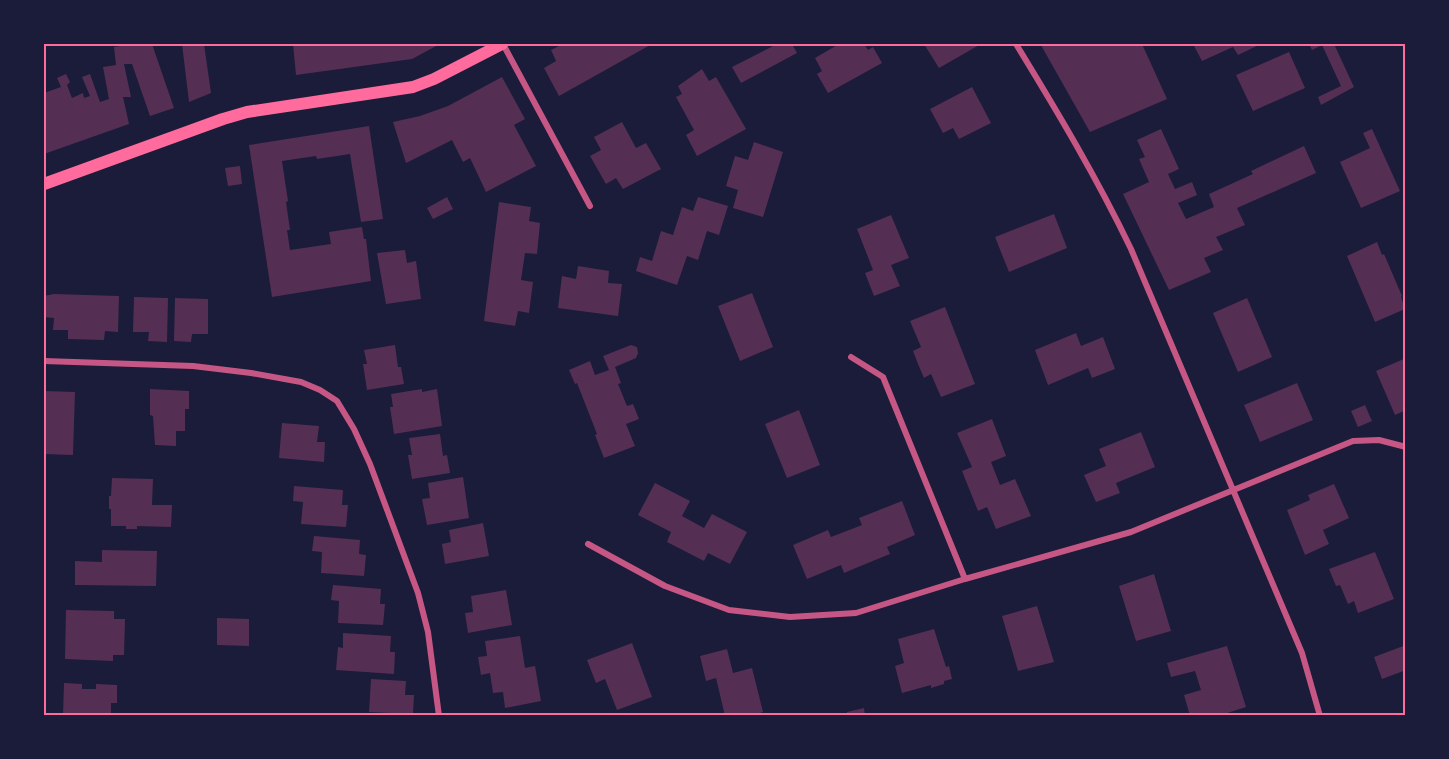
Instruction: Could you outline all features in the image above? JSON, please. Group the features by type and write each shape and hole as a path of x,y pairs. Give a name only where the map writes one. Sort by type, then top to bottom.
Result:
{"main road":[{"path":"44,184 247,112 413,87 434,79 502,44"}],"street":[{"path":"502,44 590,206"},
{"path":"1016,44 1106,195 1131,249 1302,653 1320,716"},
{"path":"851,357 883,377 965,579"},
{"path":"44,361 193,366 251,373 302,382 337,401 354,429 370,464 418,593 428,632 439,716"},
{"path":"588,544 665,586 729,610 790,616 856,613 965,579 1131,532 1353,441 1379,440 1406,447"}],"building":[{"path":"152,44 174,108 150,116 132,64 124,64 131,97 123,97 129,124 44,154 44,93 61,87 57,78 66,74 70,82 67,85 72,98 83,93 84,98 90,96 82,77 90,74 100,102 109,99 103,67 116,65 114,47"},
{"path":"182,44 204,44 211,93 189,102"},
{"path":"293,44 440,44 412,59 296,75"},
{"path":"563,44 652,44 559,96 544,68 556,61 551,50"},
{"path":"777,44 792,44 797,53 741,83 732,67"},
{"path":"839,44 864,44 868,50 873,47 882,63 828,93 817,74 822,71 815,58"},
{"path":"924,44 981,44 939,68"},
{"path":"1042,44 1142,44 1167,99 1090,132"},
{"path":"1193,44 1261,44 1238,55 1233,47 1202,61"},
{"path":"1309,44 1334,44 1354,87 1321,105 1318,97 1341,86 1322,45 1312,50"},
{"path":"1289,52 1305,88 1253,111 1236,75"},
{"path":"702,69 709,81 716,77 746,129 697,156 686,135 694,130 676,97 682,94 678,86"},
{"path":"502,77 525,119 514,125 536,166 486,192 470,158 463,162 452,140 406,163 393,122 448,106"},
{"path":"972,87 991,123 959,139 953,128 943,133 930,109"},
{"path":"622,122 636,148 646,143 661,169 623,189 616,178 606,184 590,156 601,150 594,137"},
{"path":"369,126 383,219 361,222 350,154 282,161 288,201 286,202 290,230 287,230 290,250 331,244 329,232 362,227 364,239 366,239 371,281 272,297 249,145"},
{"path":"1161,129 1179,169 1168,174 1175,189 1192,182 1197,195 1178,203 1186,219 1214,207 1209,194 1253,174 1251,171 1304,146 1316,173 1237,208 1245,225 1216,237 1223,250 1204,258 1211,272 1169,290 1123,194 1149,182 1139,159 1145,157 1137,140"},
{"path":"1372,129 1400,191 1361,208 1340,162 1370,148 1363,133"},
{"path":"754,142 783,152 763,217 733,208 738,190 726,186 735,156 748,160"},
{"path":"240,166 242,184 228,186 225,168"},
{"path":"447,197 453,209 433,219 427,208"},
{"path":"698,197 728,206 719,235 707,231 698,260 687,256 677,285 636,271 640,257 652,261 661,231 673,235 682,207 693,211"},
{"path":"499,202 531,207 529,221 540,223 537,254 525,253 521,280 533,282 529,313 518,311 515,326 484,321"},
{"path":"1054,214 1067,248 1009,272 995,237"},
{"path":"891,215 909,258 891,265 900,286 874,296 865,273 873,270 857,229"},
{"path":"1377,242 1402,296 1405,309 1375,322 1347,256"},
{"path":"405,250 407,263 416,261 421,299 386,304 377,253"},
{"path":"578,266 609,271 608,283 622,284 618,316 558,308 562,276 576,279"},
{"path":"752,293 773,347 740,361 718,306"},
{"path":"54,294 119,296 118,332 105,331 104,340 68,339 68,330 53,330 54,318 44,317 44,296"},
{"path":"134,297 168,298 167,342 148,341 149,332 133,332"},
{"path":"175,298 208,299 208,334 192,334 191,342 174,341"},
{"path":"1247,298 1272,357 1238,372 1213,313"},
{"path":"945,307 975,384 941,397 931,374 924,378 918,364 913,351 921,347 910,321"},
{"path":"1076,333 1081,346 1103,337 1115,369 1092,378 1088,368 1048,385 1035,350"},
{"path":"395,345 398,367 401,367 404,384 367,390 363,364 367,364 364,350"},
{"path":"631,345 637,347 636,358 615,367 621,383 618,384 627,406 633,404 639,419 626,424 635,446 604,458 577,383 575,384 569,370 590,361 595,375 609,370 603,356"},
{"path":"1406,358 1406,410 1395,415 1376,371"},
{"path":"1297,383 1313,420 1260,442 1244,405"},
{"path":"150,389 189,391 189,409 185,409 185,431 176,431 176,446 155,445 153,416 150,415"},
{"path":"422,389 422,392 437,389 442,426 394,434 390,407 393,407 391,394"},
{"path":"44,391 75,392 73,455 44,454"},
{"path":"1365,405 1372,421 1358,427 1351,411"},
{"path":"799,410 820,465 787,478 765,424"},
{"path":"992,419 1006,456 991,462 1000,485 1015,479 1031,516 996,529 987,507 978,511 962,471 972,467 957,433"},
{"path":"282,423 319,426 317,442 325,442 324,462 279,458"},
{"path":"1141,432 1155,467 1116,483 1120,493 1096,502 1084,475 1106,466 1099,449"},
{"path":"440,434 443,456 447,455 450,473 412,479 408,455 412,455 409,438"},
{"path":"463,477 469,518 427,525 422,499 430,498 428,483"},
{"path":"112,478 153,479 152,505 172,505 171,527 137,526 137,529 126,529 126,526 111,526 109,496 111,496"},
{"path":"655,483 690,501 682,516 704,528 712,514 747,532 730,564 708,553 704,561 667,542 671,532 638,515"},
{"path":"1334,484 1349,518 1323,530 1329,544 1305,555 1287,510 1310,500 1308,495"},
{"path":"294,486 343,490 342,505 348,505 346,527 301,524 303,502 293,501"},
{"path":"902,501 915,535 887,547 890,554 844,573 841,565 807,579 793,545 828,530 831,537 862,525 859,518"},
{"path":"483,523 489,556 445,564 442,544 451,542 449,530"},
{"path":"314,536 360,540 359,554 366,555 364,576 321,573 322,552 312,551"},
{"path":"102,550 157,551 156,586 75,585 75,561 102,562"},
{"path":"1375,552 1394,599 1358,613 1354,601 1348,604 1340,585 1336,586 1329,569"},
{"path":"1154,574 1171,631 1136,641 1119,586"},
{"path":"333,585 381,589 380,604 385,604 383,625 338,623 339,601 331,600"},
{"path":"506,590 512,625 468,633 465,613 473,612 471,596"},
{"path":"1037,606 1054,662 1018,671 1002,616"},
{"path":"66,610 114,611 114,619 125,619 124,655 113,655 113,661 65,659"},
{"path":"217,618 249,619 249,646 217,645"},
{"path":"934,629 952,679 931,688 931,685 902,693 895,666 904,663 898,639"},
{"path":"343,633 391,636 390,652 395,652 394,674 336,670 338,647 343,648"},
{"path":"520,636 525,668 535,666 541,701 505,708 503,692 493,693 490,673 481,675 478,657 487,656 485,641"},
{"path":"632,643 652,697 617,710 605,679 596,683 587,660"},
{"path":"1406,645 1406,670 1382,679 1374,657"},
{"path":"1227,646 1246,707 1224,714 1224,716 1190,716 1184,695 1201,690 1195,671 1171,677 1167,663"},
{"path":"727,649 733,673 752,668 763,712 750,716 725,716 716,678 706,681 700,656"},
{"path":"371,679 406,681 405,695 414,695 413,714 369,712"},
{"path":"64,683 82,684 82,689 96,689 96,684 117,685 117,703 111,703 111,716 63,716"},
{"path":"864,708 865,716 847,716 847,712"}]}
